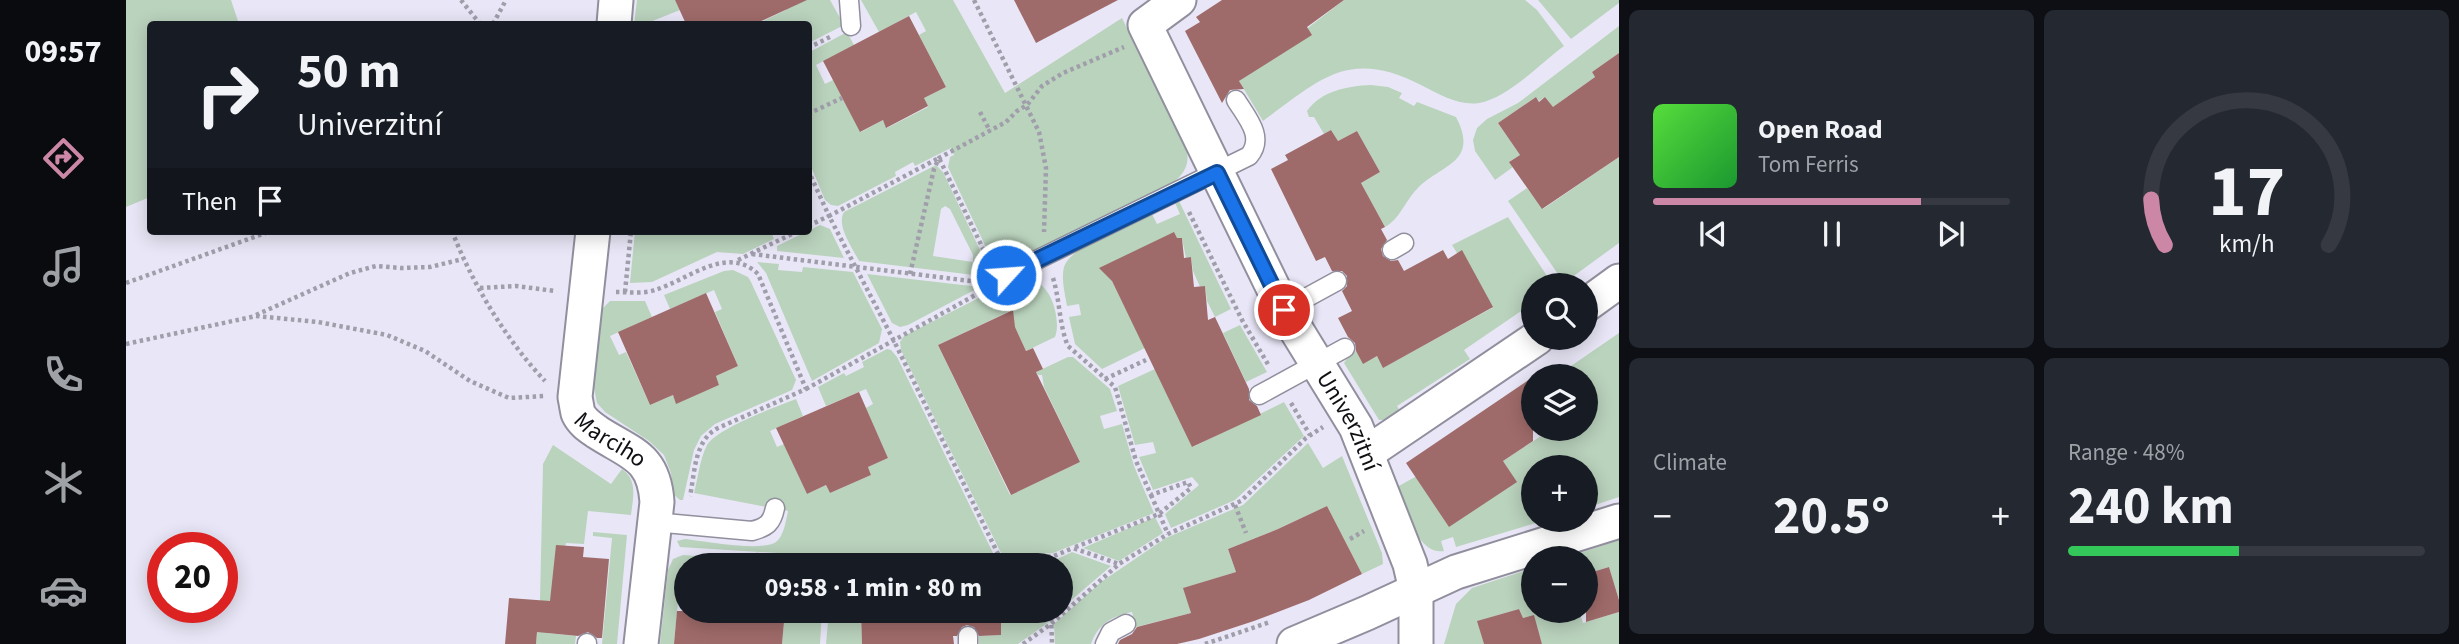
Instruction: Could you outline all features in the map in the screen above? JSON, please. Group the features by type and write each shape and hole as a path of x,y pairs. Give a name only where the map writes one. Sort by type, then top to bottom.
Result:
{"street":[{"path":"614,21 617,0"},
{"name":"Univerzitní","path":"1179,0 1139,13 1284,310 1331,356 1348,410 1410,564 1416,590 1416,644"},
{"name":"Marciho","path":"593,235 587,293 567,396 588,426 636,454 652,472 656,492 641,644"},
{"path":"1598,296 1619,281"},
{"path":"1367,453 1521,349"},
{"path":"1286,632 1416,590 1456,572 1619,521"}],"lane":[{"path":"849,0 850,26"},
{"path":"1006,275 1249,156 1257,142 1256,135 1236,100"},
{"path":"1284,310 1337,281"},
{"path":"1259,394 1331,356"},
{"path":"654,522 752,531 766,527 773,518 775,508"},
{"path":"1105,644 1111,632 1126,624"}],"path":[{"path":"461,0 478,21"},
{"path":"495,21 506,0"},
{"path":"974,0 1039,132 1046,168 1044,257 1056,289 1064,337 1068,346 1115,387 1136,461 1168,534"},
{"path":"812,224 1006,122 1027,105 1042,86 1085,63"},
{"path":"812,112 842,98"},
{"path":"980,112 990,131"},
{"path":"910,274 934,169 939,158"},
{"path":"939,158 998,281 1006,275"},
{"path":"812,179 998,553"},
{"path":"1180,192 1242,320 1310,435"},
{"path":"126,283 260,235"},
{"path":"454,235 463,259 517,350 567,396"},
{"path":"625,292 632,235"},
{"path":"480,288 516,286 587,293 653,291 720,263 738,261 790,235"},
{"path":"690,494 702,444 711,432 806,389 995,284 752,254"},
{"path":"126,344 256,316 350,272 376,266 430,267 463,259"},
{"path":"738,261 749,265 758,274 806,389"},
{"path":"256,316 318,322 387,335 425,351 470,381 509,398 567,396"},
{"path":"1105,379 1146,360"},
{"path":"1023,644 1051,624 1119,564 1168,534 1235,505 1310,435 1333,421"},
{"path":"1061,553 1159,514 1191,488 1188,482 1151,495"},
{"path":"1235,505 1246,533"},
{"path":"1073,548 1119,564"},
{"path":"1051,624 1052,644"},
{"path":"1205,644 1286,632"}],"green space":[{"path":"126,0 231,0 238,21 147,21 147,198 126,207"},
{"path":"637,0 675,0 680,10 652,21 634,21"},
{"path":"781,0 830,0 844,25 812,41 812,21 763,21 786,10"},
{"path":"861,0 953,0 1005,93 1122,18 1185,146 1188,157 1184,170 1174,182 1002,266 992,260 948,167 950,157 954,155 951,148 915,166 913,162 895,172 896,176 838,206 831,205 825,200 812,169 812,51 847,32 854,45 816,65 825,84 833,80 861,132 883,120 887,128 928,107 924,98 946,87 919,35 926,31 916,12 879,32"},
{"path":"1344,0 1525,0 1537,10 1564,46 1513,87 1479,103 1450,99 1397,75 1375,69 1355,69 1320,81 1263,121 1239,81"},
{"path":"1538,0 1619,0 1619,3 1571,39"},
{"path":"1619,26 1619,53 1592,72 1595,77 1554,109 1545,97 1539,101 1536,97 1498,123 1520,155 1510,161 1513,167 1495,180 1475,151 1473,140 1477,128 1487,119 1518,103"},
{"path":"1371,85 1388,87 1402,93 1399,98 1414,106 1417,102 1456,117 1462,132 1461,153 1417,189 1395,219 1385,227 1361,183 1380,172 1357,131 1338,141 1331,130 1324,134 1307,111 1327,94"},
{"path":"1619,157 1619,243 1578,273 1557,273 1508,201 1527,188 1543,209"},
{"path":"936,165 943,172 990,271 989,274 982,276 859,261 843,230 844,212","holes":["945,206 950,209 973,255 973,262 933,256 941,209"]},
{"path":"1179,201 1231,309 1215,317 1207,301 1205,286 1200,287 1193,271 1191,257 1186,258 1182,238 1177,238 1112,281 1145,348 1102,369 1075,344 1069,317 1081,315 1079,304 1067,306 1064,267 1077,251 1152,214 1157,224 1180,214 1175,203"},
{"path":"1508,217 1545,273 1521,273 1521,311 1464,350 1470,359 1397,406 1400,411 1387,420 1379,420 1344,363 1350,354 1356,351 1363,363 1377,356 1384,367 1492,308 1452,245"},
{"path":"820,225 830,229 844,258 777,251 777,246 800,235 812,235 812,229"},
{"path":"635,235 772,235 774,239 743,254 717,252 652,282 630,283"},
{"path":"757,262 779,264 778,270 802,272 803,267 853,272 882,329 879,343 812,381 766,273"},
{"path":"733,270 748,277 751,282 796,380 792,390 715,424 701,436 694,450 683,500 680,500 673,494 671,473 664,455 649,441 605,412 597,403 594,388 602,309 610,301 645,301 652,317 610,336 619,355 626,352 650,405 673,395 676,403 719,385 716,376 738,366 715,312 722,309 714,290 670,309 664,295 724,271"},
{"path":"867,274 980,287 900,327 892,323"},
{"path":"1026,280 1041,285 1054,306 1057,323 1055,337 1026,351 1008,312 938,345 1010,495 1080,462 1044,387 1042,375 1036,372 1073,357 1110,389 1117,411 1100,416 1104,429 1122,424 1134,466 1154,513 1053,553 1001,553 901,350 900,342 904,336 1012,281"},
{"path":"1240,325 1267,372 1246,382 1223,333"},
{"path":"1619,333 1619,497 1598,504 1598,455 1521,455 1521,528 1456,547 1453,537 1441,541 1444,551 1435,551 1427,546 1414,528 1397,487 1415,477 1516,482 1503,461 1533,441 1598,441 1598,364 1574,364 1598,350"},
{"path":"887,349 897,357 993,553 778,553 680,547 677,541 685,539 732,545 769,545 781,536 788,511 694,493 707,445 722,432 748,419 796,399 803,416 770,431 777,447 784,444 807,494 826,485 830,493 871,475 868,467 888,458 866,408 873,404 866,389 826,406 818,387 844,373 846,376 864,367 862,362"},
{"path":"1155,369 1193,447 1284,402 1304,436 1235,500 1171,528 1165,514 1199,485 1192,477 1153,490 1139,457 1156,453 1153,442 1135,445 1118,386"},
{"path":"1308,443 1323,468 1342,456 1382,553 1383,564 1362,574 1327,506 1228,549 1236,572 1184,588 1191,613 1136,627 1132,612 1107,622 1091,644 1055,644 1054,624 1073,623 1073,607 1101,582 1166,538 1243,505"},
{"path":"553,445 611,484 622,469 630,478 633,490 631,515 588,511 584,544 566,543 547,633 576,636 575,644 536,644 540,601 543,464"},
{"path":"1155,517 1163,533 1119,561 1083,548"},
{"path":"593,532 627,535 617,644 602,644 612,538 593,536"},
{"path":"1619,540 1619,600 1609,567 1598,570 1598,547"},
{"path":"1072,552 1111,566 1073,599 1073,553 1070,553"},
{"path":"673,559 676,623 674,644 660,644 668,570"},
{"path":"1521,572 1521,614 1519,609 1478,621 1484,644 1444,644 1456,604 1472,588"},
{"path":"1619,612 1619,644 1542,644 1536,623 1598,623 1598,618"},
{"path":"784,623 821,623 820,644 782,644"},
{"path":"828,623 861,623 862,644 826,644"},
{"path":"1001,623 1048,623 1018,644 979,644 979,636 1001,635"}],"building":[{"path":"675,0 807,0 762,21 685,21"},
{"path":"1014,0 1118,0 1036,43"},
{"path":"1222,0 1344,0 1307,27 1312,35 1239,81 1244,89 1230,90 1222,103 1185,31 1200,22 1196,17"},
{"path":"909,16 946,87 924,98 928,106 886,128 883,120 860,132 823,61"},
{"path":"1619,53 1619,157 1542,209 1509,162 1520,155 1498,123 1536,97 1539,102 1545,97 1553,107 1595,77 1592,72"},
{"path":"1331,130 1338,141 1357,131 1380,172 1361,183 1385,227 1381,229 1387,240 1381,249 1383,256 1391,261 1398,260 1404,271 1443,250 1448,259 1462,250 1493,307 1383,368 1377,356 1363,364 1355,343 1348,337 1338,318 1352,311 1342,291 1347,286 1347,276 1342,271 1332,271 1325,257 1316,261 1271,169 1288,160 1285,155"},
{"path":"1174,232 1177,238 1182,238 1184,258 1191,257 1194,287 1205,286 1208,320 1215,317 1249,389 1249,400 1257,406 1261,415 1192,447 1112,281 1099,268"},
{"path":"706,293 738,366 716,376 719,385 676,404 673,395 650,405 618,332"},
{"path":"1013,310 1015,327 1026,351 1033,348 1043,369 1036,372 1080,462 1011,495 938,345"},
{"path":"1521,385 1521,441 1533,441 1503,461 1517,482 1449,527 1406,463"},
{"path":"859,392 888,458 868,467 871,475 830,493 826,485 807,494 776,428"},
{"path":"1327,506 1362,574 1309,600 1199,639 1177,644 1118,644 1137,627 1191,613 1183,588 1236,572 1228,549"},
{"path":"556,545 584,547 583,557 609,559 602,638 588,632 578,636 537,632 536,644 505,644 509,598 550,601"},
{"path":"1609,567 1619,600 1619,612 1598,618 1598,570"},
{"path":"1519,609 1521,623 1536,623 1542,644 1484,644 1477,621"},
{"path":"676,623 784,623 782,644 674,644"},
{"path":"861,623 1001,623 1001,635 979,636 974,627 962,627 957,636 953,636 954,644 862,644"}],"route":[{"path":"1006,275 1217,173 1284,310"}]}
